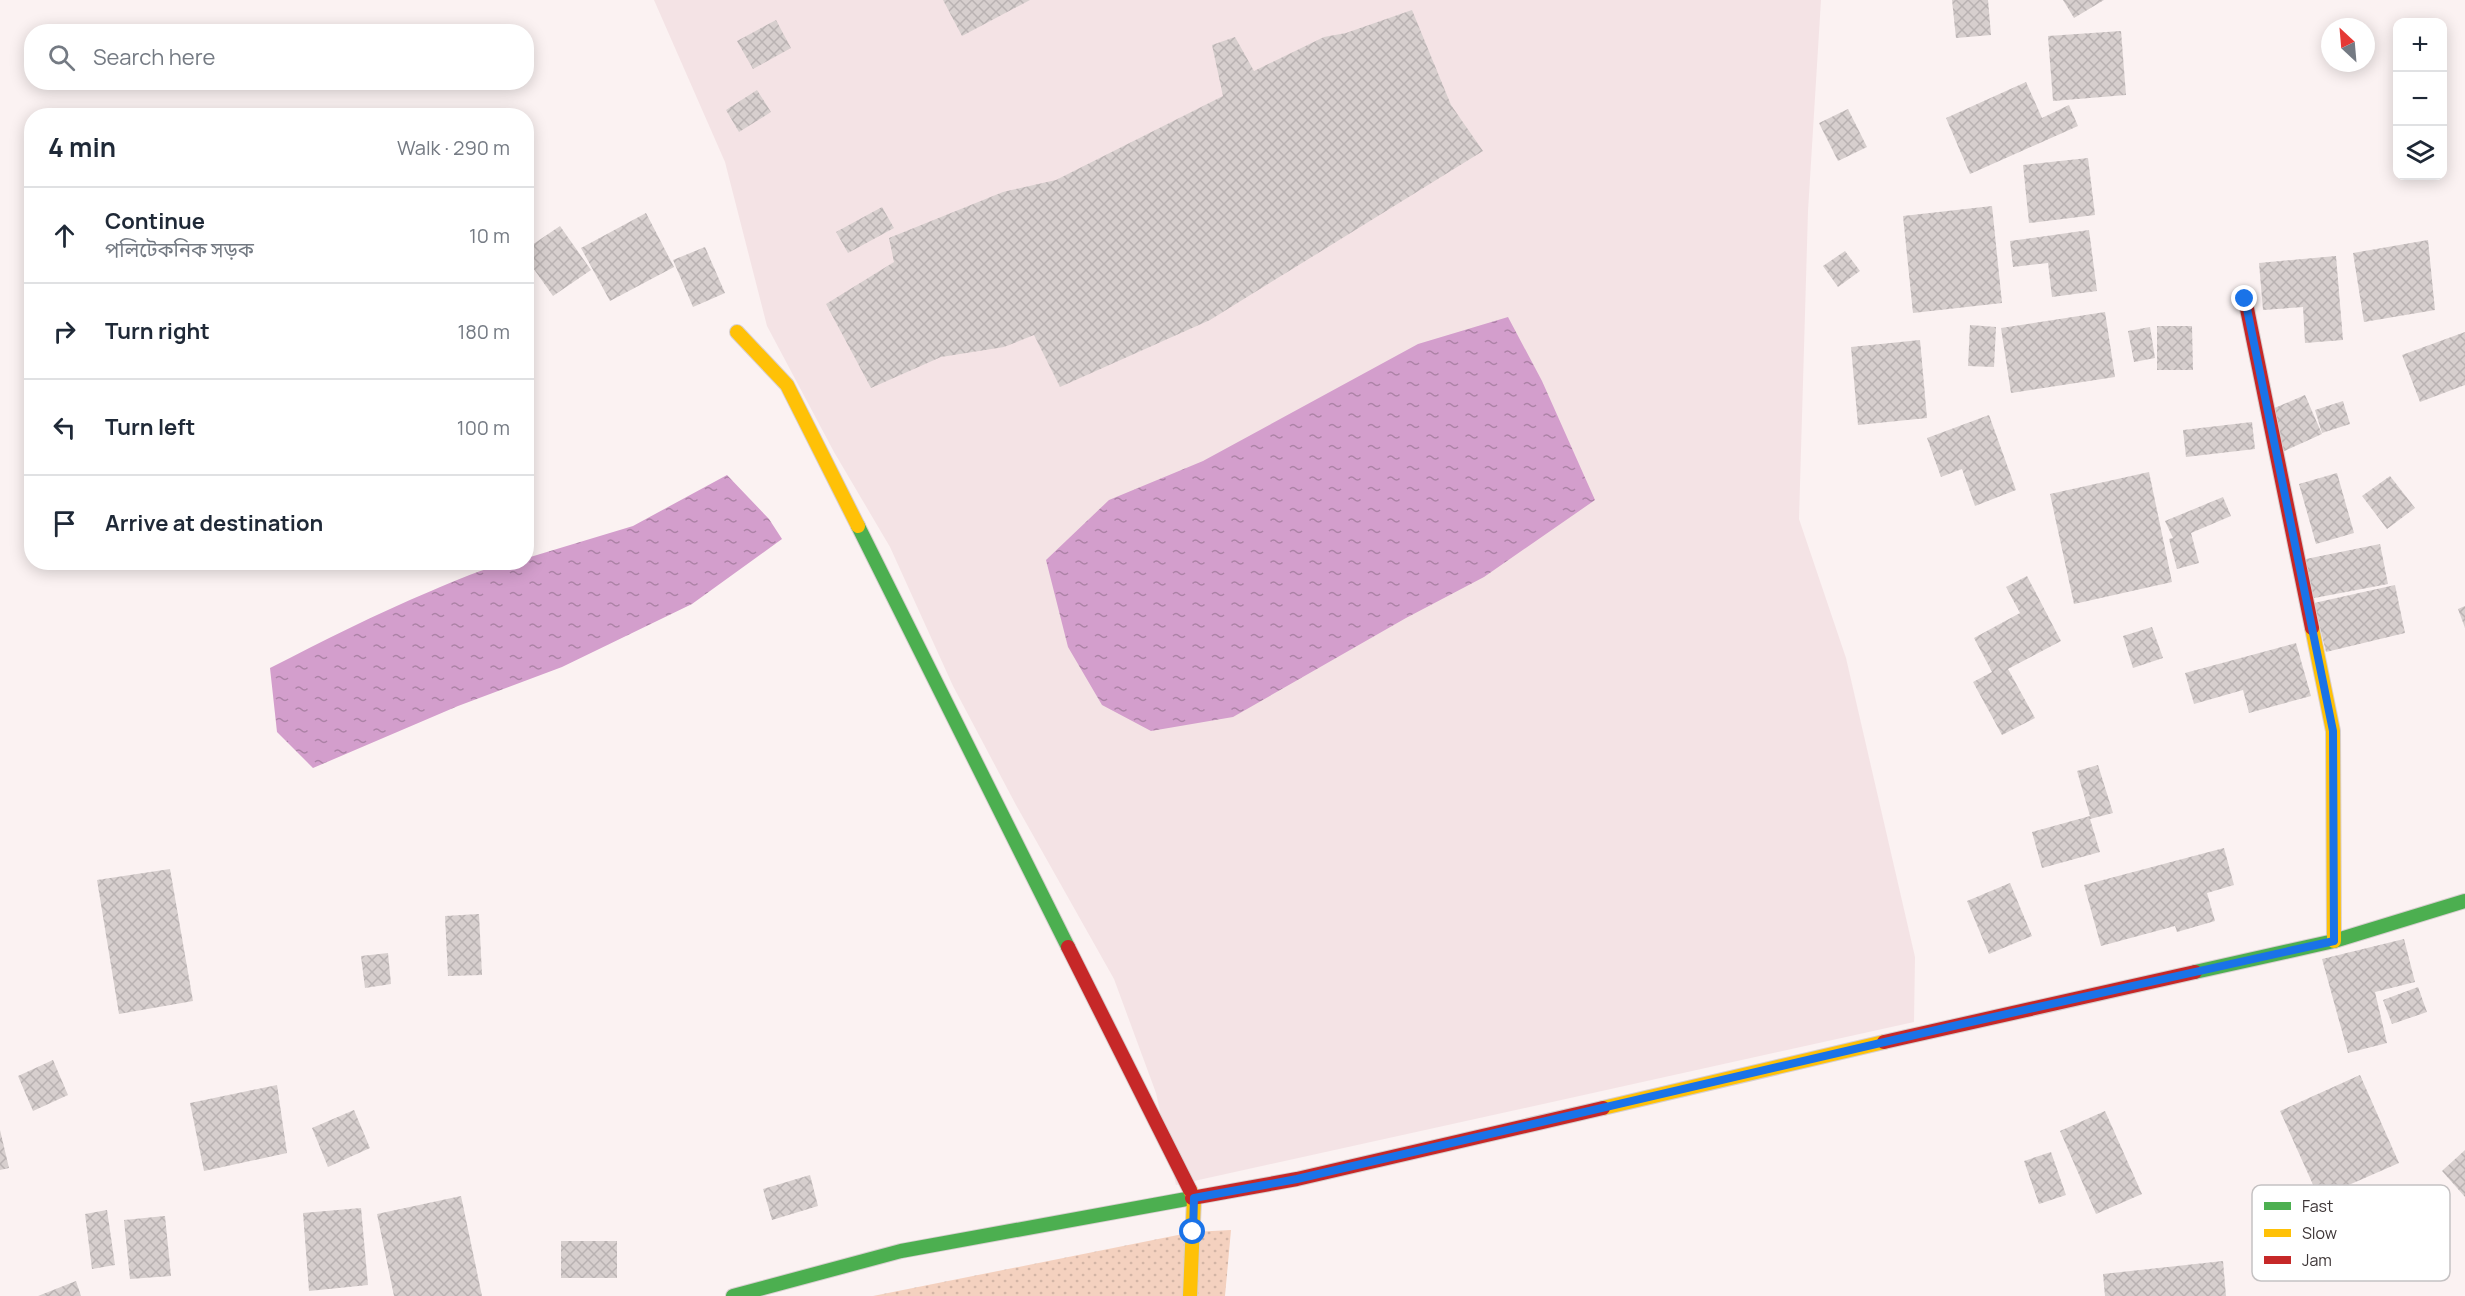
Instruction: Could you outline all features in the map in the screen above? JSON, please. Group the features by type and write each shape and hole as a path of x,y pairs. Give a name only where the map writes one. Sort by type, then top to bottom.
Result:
{"street":[{"path":"2245,299 2333,731 2334,941"},
{"path":"737,332 787,385 1194,1198 1190,1296"},
{"path":"733,1296 901,1251 1297,1179 1962,1024 2334,941 2465,901"}],"shaded area":[{"path":"654,0 1821,0 1808,211 1799,519 1846,658 1915,957 1914,1022 1176,1185 1156,1093 1114,979 1016,805 953,686 890,547 834,452 767,326 725,162"},
{"path":"1231,1230 1225,1296 873,1296 1193,1232"}],"water":[{"path":"1508,317 1542,381 1595,500 1484,577 1406,618 1233,717 1151,731 1102,705 1068,647 1046,560 1109,500 1203,461 1418,344"},
{"path":"727,475 769,519 782,539 692,604 562,667 458,706 313,768 277,732 270,668 370,618 466,577 485,570 534,570 534,556 633,526"}],"building":[{"path":"943,0 1030,0 962,36"},
{"path":"1952,0 1988,0 1991,35 1956,38"},
{"path":"2063,0 2104,0 2074,18"},
{"path":"1412,10 1451,105 1483,151 1210,320 1060,387 1034,335 1004,347 941,357 871,388 826,304 894,262 889,238 1003,192 1056,180 1223,96 1212,45 1235,37 1254,71 1324,37 1346,33"},
{"path":"776,20 791,48 753,69 737,41"},
{"path":"2121,31 2126,95 2053,101 2048,36"},
{"path":"2026,82 2042,118 2069,105 2078,126 1970,174 1946,118"},
{"path":"757,90 771,112 739,132 726,110"},
{"path":"1848,109 1867,147 1838,161 1819,123"},
{"path":"2088,158 2095,215 2029,223 2023,165"},
{"path":"1992,206 2002,303 1913,313 1903,216"},
{"path":"882,207 894,228 848,253 836,232"},
{"path":"646,213 674,267 610,301 581,248"},
{"path":"560,226 591,270 553,296 534,269 534,244"},
{"path":"2089,230 2097,291 2052,297 2048,263 2013,267 2010,241"},
{"path":"2428,240 2435,310 2364,322 2353,253"},
{"path":"705,247 725,293 693,307 673,260"},
{"path":"1845,251 1860,271 1838,287 1823,266"},
{"path":"2336,256 2343,340 2305,343 2303,307 2263,310 2259,263"},
{"path":"2105,312 2115,377 2011,393 2001,328"},
{"path":"1970,325 1996,327 1994,367 1968,366"},
{"path":"2157,326 2192,326 2193,370 2157,370"},
{"path":"2150,327 2155,358 2134,362 2128,331"},
{"path":"2465,332 2465,385 2420,402 2402,355"},
{"path":"1920,340 1927,418 1858,425 1851,347"},
{"path":"2305,395 2322,434 2280,453 2263,413"},
{"path":"2343,401 2350,424 2322,433 2315,410"},
{"path":"1989,415 2016,490 1975,506 1962,469 1941,477 1927,438"},
{"path":"2252,422 2255,449 2186,457 2183,430"},
{"path":"2149,472 2172,582 2074,604 2050,494"},
{"path":"2337,473 2354,533 2316,544 2299,484"},
{"path":"2390,476 2415,508 2387,529 2362,496"},
{"path":"2223,497 2231,516 2191,533 2199,563 2177,569 2169,539 2173,538 2165,521"},
{"path":"2380,544 2388,584 2304,600 2296,561"},
{"path":"2027,576 2061,641 2008,669 2035,718 2002,735 1973,682 1992,672 1974,638 2020,613 2006,587"},
{"path":"2395,585 2405,633 2326,652 2314,603"},
{"path":"2465,606 2465,628 2458,609"},
{"path":"2152,627 2163,658 2133,668 2123,636"},
{"path":"2296,643 2311,696 2249,713 2243,690 2194,704 2185,673"},
{"path":"2098,765 2113,813 2090,819 2100,852 2042,868 2032,832 2090,816 2077,771"},
{"path":"2224,848 2234,885 2207,893 2215,921 2177,932 2175,926 2101,946 2084,885"},
{"path":"170,869 193,1001 119,1014 97,880"},
{"path":"2010,883 2032,936 1989,954 1967,901"},
{"path":"479,914 482,975 448,976 445,916"},
{"path":"2404,939 2415,982 2375,992 2387,1043 2348,1053 2322,959"},
{"path":"388,953 391,984 365,988 361,956"},
{"path":"2418,987 2427,1012 2392,1024 2383,1000"},
{"path":"53,1060 68,1095 33,1111 18,1076"},
{"path":"2360,1075 2399,1163 2349,1185 2313,1185 2280,1111"},
{"path":"277,1085 287,1153 204,1171 190,1103"},
{"path":"354,1110 370,1148 328,1167 312,1128"},
{"path":"2105,1111 2142,1194 2096,1214 2060,1131"},
{"path":"0,1130 9,1168 0,1170"},
{"path":"2465,1150 2465,1197 2442,1171"},
{"path":"2051,1152 2066,1195 2039,1204 2024,1161"},
{"path":"810,1175 818,1206 772,1220 763,1189"},
{"path":"461,1196 482,1296 394,1296 377,1214"},
{"path":"361,1208 368,1285 309,1291 303,1213"},
{"path":"107,1210 115,1265 92,1269 85,1214"},
{"path":"165,1216 171,1276 130,1279 124,1220"},
{"path":"561,1241 617,1241 617,1278 561,1278"},
{"path":"2223,1261 2226,1296 2105,1296 2103,1274"},
{"path":"76,1281 81,1296 38,1296"}],"traffic: fast":[{"path":"858,526 1068,947"},
{"path":"2195,972 2334,941 2465,901"},
{"path":"733,1296 901,1251 1192,1198"}],"traffic: slow":[{"path":"737,332 787,385 858,526"},
{"path":"2312,628 2333,731 2334,941"},
{"path":"1603,1108 1884,1042"},
{"path":"1190,1190 1194,1198 1190,1296"}],"traffic: jam":[{"path":"2245,299 2312,628"},
{"path":"1068,947 1190,1190"},
{"path":"1884,1042 2195,972"},
{"path":"1192,1198 1297,1179 1603,1108"}],"route":[{"path":"1193,1232 1194,1198 1297,1179 1962,1024 2334,941 2333,731 2245,299"}]}
